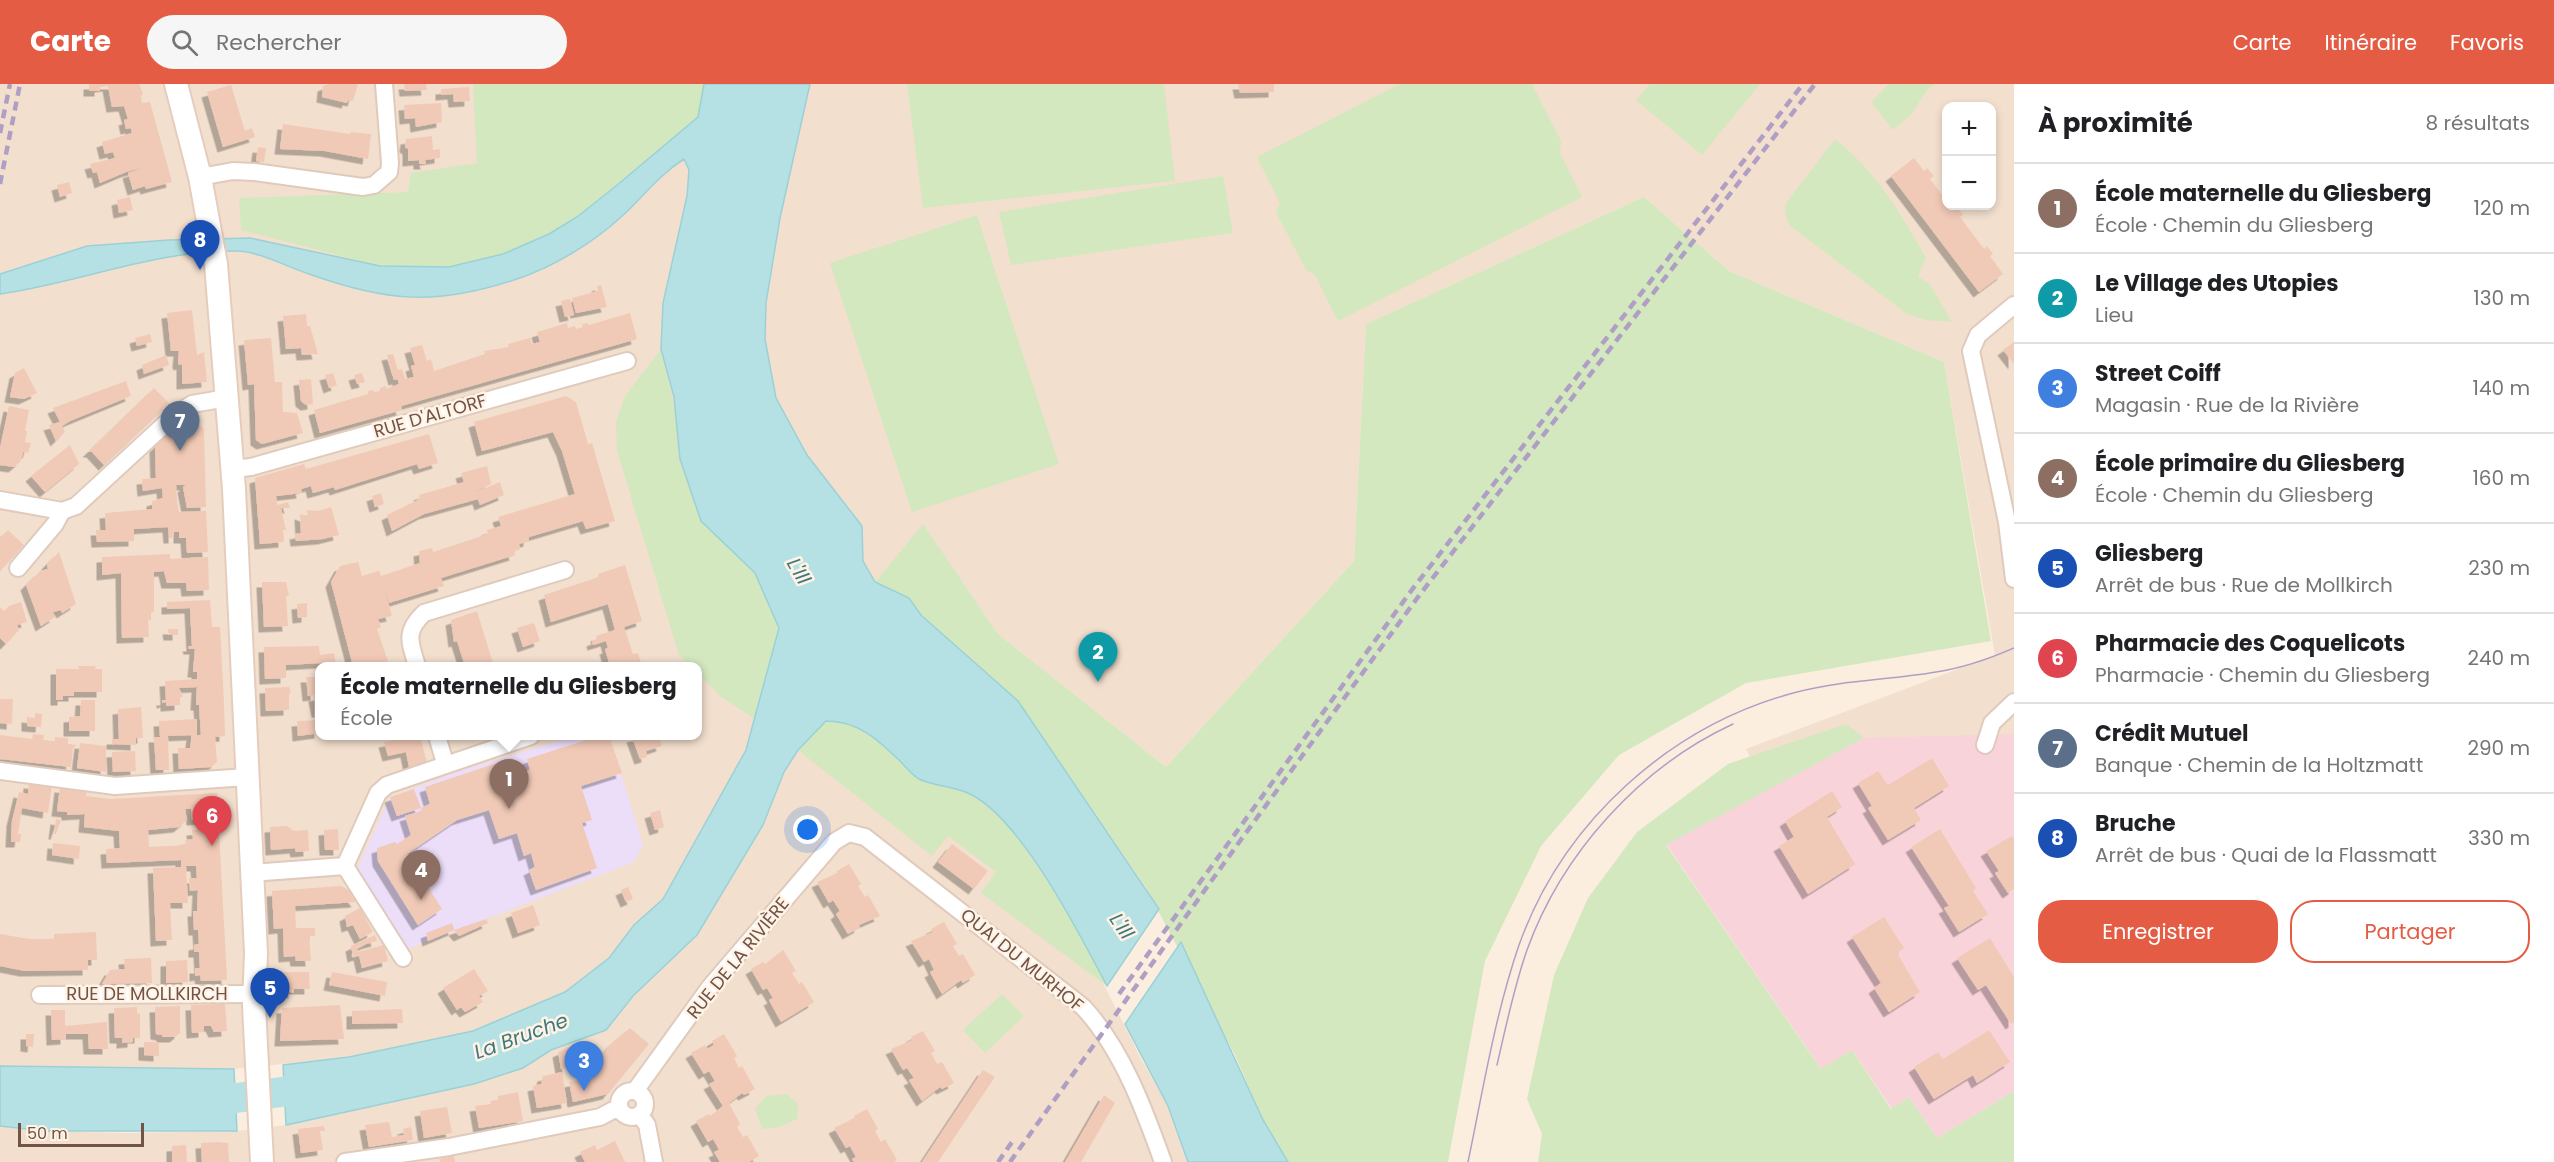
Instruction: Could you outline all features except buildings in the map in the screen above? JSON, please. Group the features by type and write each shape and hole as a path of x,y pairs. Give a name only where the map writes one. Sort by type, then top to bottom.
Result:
{"main road":[{"path":"176,84 200,177 216,264 227,398 252,873 256,970 255,1047 262,1162"}],"street":[{"path":"200,177 233,171 254,172 351,187 374,185 381,181 389,171 390,163 384,84"},
{"path":"2014,305 1977,335 1971,351 2007,522 2014,579"},
{"name":"RUE D'ALTORF","path":"232,469 251,468 627,361"},
{"path":"0,500 62,511 76,506 185,408 227,398"},
{"path":"18,568 55,524 62,511"},
{"path":"416,662 409,640 412,624 424,613 565,570"},
{"path":"1985,745 1992,723 2014,702"},
{"path":"438,740 445,763"},
{"path":"345,866 378,793 387,785 516,740"},
{"path":"0,771 115,786 247,777"},
{"name":"RUE DE LA RIVIÈRE","path":"635,1091 716,980 834,842 849,833"},
{"name":"QUAI DU MURHOF","path":"849,833 865,837 1083,1007 1101,1030 1121,1064 1163,1162"},
{"path":"252,873 345,866"},
{"path":"345,866 403,958"},
{"name":"RUE DE MOLLKIRCH","path":"40,995 255,994"},
{"path":"345,1162 449,1147 600,1117 619,1107 623,1095 635,1091 642,1096 646,1104 640,1115"},
{"path":"619,1107 627,1117 640,1115"},
{"path":"640,1115 646,1125 654,1162"}],"shaded area":[{"path":"0,84 623,84 698,117 687,195 663,303 763,691 746,750 663,899 634,925 609,958 565,992 473,1031 349,1057 234,1069 0,1066"},
{"path":"810,84 2014,84 2014,1089 1937,1138 1746,749 1995,655 1944,362 1729,271 1644,197 1366,324 1354,561 1166,767 998,634 923,525 875,582 863,561 862,526 807,455 776,398 765,339 766,303 780,218"},
{"path":"826,721 1073,922 1140,1057 1168,1106 1188,1162 0,1162 0,1126 45,1131 126,1133 237,1131 286,1125 474,1084 523,1067 551,1050 606,1030 763,825 784,772 798,750"},
{"path":"2014,734 2014,1091 1937,1138 1909,1097 1892,1109 1852,1050 1822,1070 1666,844 1864,738"},
{"path":"562,740 610,740 643,845 634,862 405,950 359,876 358,867 390,797 466,769"}],"green space":[{"path":"473,84 704,84 698,117 577,217 549,234 503,254 449,267 380,266 241,230 239,198 408,192 411,173 477,163"},
{"path":"907,84 1164,84 1175,181 923,208"},
{"path":"1400,84 1532,84 1561,141 1560,153 1582,197 1338,321 1315,275 1306,270 1276,212 1280,203 1257,157"},
{"path":"1650,84 1760,84 1702,155 1636,100"},
{"path":"1889,84 1935,84 1927,90 1911,115 1893,130 1871,102"},
{"path":"1835,139 1863,165 1897,209 1926,258 1918,276 1931,286 1952,322 1926,320 1907,314 1790,226 1785,215 1786,203"},
{"path":"1223,176 1233,233 1011,265 999,212"},
{"path":"1644,197 1729,271 1944,362 1991,641 1746,683 1619,755 1541,846 1485,961 1448,1162 1288,1162 1263,1120 1235,1055 1146,888 1018,701 921,614 909,598 875,582 923,524 998,634 1166,767 1354,561 1366,324"},
{"path":"977,215 1059,464 912,512 830,263"},
{"path":"661,349 701,521 755,573 779,628 755,719 720,696 702,677 702,662 687,662 679,655 617,451 616,422 625,396"},
{"path":"826,721 857,728 883,745 919,779 965,792 991,809 1011,829 1030,854 1066,910 1107,986 981,893 996,872 948,836 932,856 798,750"},
{"path":"1846,724 1864,738 1666,845 1821,1069 1852,1050 1891,1109 1909,1097 1937,1138 2014,1091 2014,1162 1538,1162 1542,1134 1527,1099 1554,975 1588,898 1637,832 1728,764"},
{"path":"1002,994 1024,1016 985,1053 963,1030"},
{"path":"787,1094 798,1104 797,1119 779,1127 762,1129 755,1109 766,1096"}],"water":[{"name":"L'Ill","path":"704,84 810,84 780,218 766,303 765,339 776,398 807,455 862,526 863,561 875,582 909,598 921,615 1018,701 1159,909 1107,986 1066,910 1030,854 1011,829 991,809 966,792 919,779 883,745 857,728 848,724 826,721 798,750 784,772 763,825 697,935 633,996 606,1030 551,1050 523,1068 474,1084 286,1125 283,1065 349,1057 473,1031 565,992 609,958 634,925 663,899 746,750 779,628 755,573 701,521 680,459 674,397 661,349 663,303 687,196 689,170 684,159 675,165 610,227 558,261 517,279 462,294 437,297 388,295 337,283 263,256 236,251 206,252 147,261 0,294 0,274 87,246 169,240 250,238 380,266 449,267 503,254 549,234 577,217 698,117"},
{"path":"1181,942 1263,1120 1288,1162 1188,1162 1168,1106 1125,1024"},
{"path":"0,1066 234,1069 237,1131 45,1131 0,1126"}],"waterway":[{"name":"La Bruche","path":"195,1100 236,1098 326,1086"}],"tram line":[{"path":"1468,1162 1496,1025 1519,945 1538,900 1563,858 1593,820 1627,785 1665,754 1706,728 1750,707 1814,688 1956,668 2014,648"},
{"path":"1497,1065 1514,992 1527,950 1542,914 1583,847 1608,817 1666,764 1699,742 1733,724"}],"railway":[{"path":"0,133 10,84"},
{"path":"0,184 20,84"},
{"path":"1119,994 1411,591 1803,84"},
{"path":"1010,1162 1418,597 1815,84"},
{"path":"998,1162 1012,1142"}],"place":[{"name":"Bruche","path":"200,270"},
{"name":"Crédit Mutuel","path":"180,451"},
{"name":"Le Village des Utopies","path":"1098,682"},
{"name":"École maternelle du Gliesberg","path":"509,809"},
{"name":"Pharmacie des Coquelicots","path":"212,846"},
{"name":"École primaire du Gliesberg","path":"421,900"},
{"name":"Gliesberg","path":"270,1018"},
{"name":"Street Coiff","path":"584,1091"}]}
